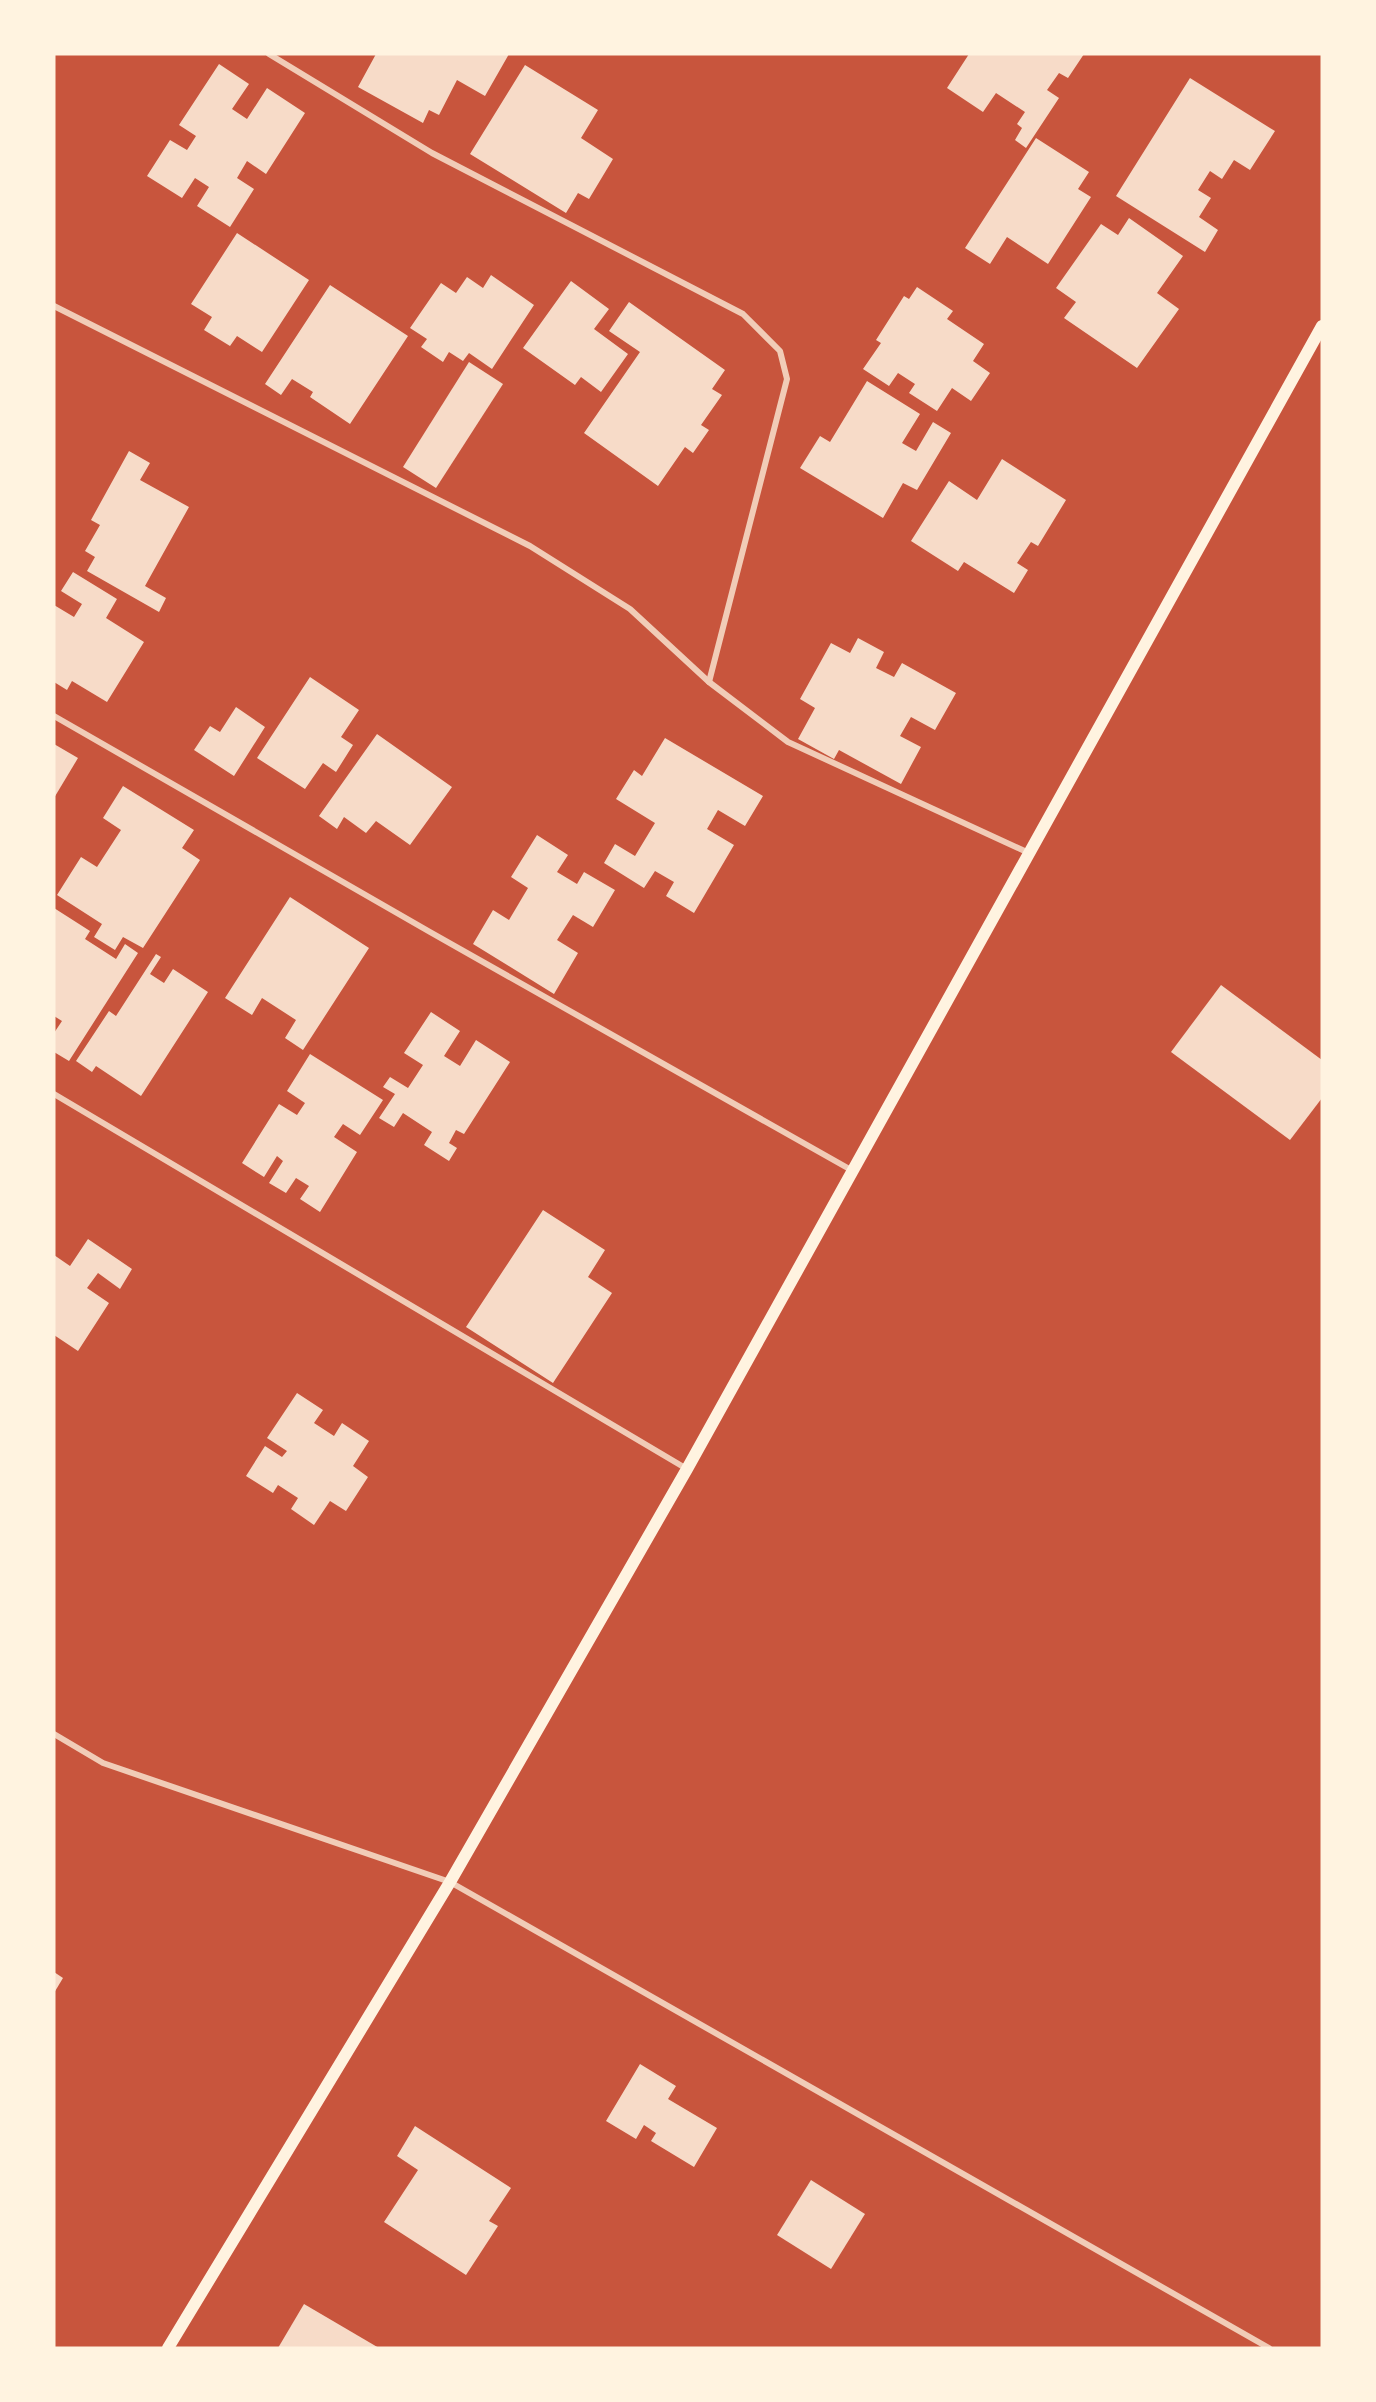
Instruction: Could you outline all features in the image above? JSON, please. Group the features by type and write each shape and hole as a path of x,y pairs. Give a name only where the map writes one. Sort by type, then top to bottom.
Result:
{"main road":[{"path":"168,2348 450,1882 687,1469 1322,326"}],"street":[{"path":"269,54 432,153 743,314 780,351 787,379 709,682"},
{"path":"54,306 530,546 630,609 709,682 788,742 1029,853"},
{"path":"54,716 430,933 853,1172"},
{"path":"54,1094 687,1469"},
{"path":"54,1734 103,1763 450,1882 1269,2348"}],"building":[{"path":"376,54 509,54 485,96 457,80 439,115 429,110 423,123 358,87"},
{"path":"969,54 1084,54 1068,78 1059,73 1047,90 1059,98 1026,148 1015,140 1022,128 1017,124 1025,112 996,93 983,112 947,88"},
{"path":"219,64 249,84 232,109 247,119 267,88 305,113 266,174 247,161 237,178 254,189 230,227 197,206 209,187 195,178 182,198 147,176 170,140 187,150 196,136 179,125"},
{"path":"525,65 598,110 581,138 613,159 589,199 578,193 566,213 470,154"},
{"path":"1190,78 1275,131 1250,170 1234,160 1222,179 1210,171 1198,190 1211,198 1199,217 1218,230 1205,252 1116,196"},
{"path":"1036,138 1089,172 1078,189 1091,197 1048,264 1007,237 990,264 965,248"},
{"path":"1129,218 1183,256 1157,293 1179,309 1137,368 1064,318 1076,302 1056,288 1101,224 1118,235"},
{"path":"237,233 309,280 262,352 237,336 230,346 204,330 212,317 191,304"},
{"path":"491,275 534,305 492,369 469,353 463,361 449,352 443,362 421,347 427,339 410,328 441,283 456,293 467,277 483,288"},
{"path":"571,281 609,309 594,329 628,354 601,392 581,377 575,385 523,348"},
{"path":"330,285 408,336 350,424 310,397 313,392 292,379 281,395 265,384"},
{"path":"917,287 953,311 947,319 984,344 973,361 990,373 971,401 952,388 937,411 909,393 915,384 898,373 889,386 863,369 881,343 876,340 904,296 909,299"},
{"path":"629,302 725,370 712,389 722,395 701,425 709,430 693,453 685,447 658,486 584,433 640,352 609,331"},
{"path":"469,362 503,384 436,488 403,467"},
{"path":"867,381 920,414 902,443 916,451 933,422 951,433 917,490 903,483 883,518 800,468 820,436 830,442"},
{"path":"129,451 150,463 140,480 189,507 145,586 166,598 159,612 87,571 95,557 85,551 100,525 91,520"},
{"path":"1002,459 1066,500 1038,546 1031,542 1017,563 1028,570 1014,593 964,562 958,571 911,541 949,481 977,500"},
{"path":"73,572 117,599 106,618 144,642 107,702 72,681 67,690 54,682 54,605 74,617 82,604 61,591"},
{"path":"858,638 884,652 876,668 894,677 902,663 956,693 935,730 911,717 900,736 921,747 901,784 839,750 834,759 798,739 815,708 800,699 831,643 850,653"},
{"path":"310,677 359,710 341,737 353,745 336,772 323,763 305,789 257,758"},
{"path":"236,707 265,727 234,776 194,750 210,726 220,732"},
{"path":"377,734 452,787 410,845 376,821 366,833 344,817 337,829 319,816"},
{"path":"665,738 763,796 745,826 718,810 707,829 734,845 694,913 666,896 674,882 655,871 644,888 604,863 615,844 635,856 655,823 616,799 634,770 642,776"},
{"path":"54,744 78,758 54,798"},
{"path":"123,786 194,830 182,848 200,860 143,948 123,937 115,950 94,937 102,924 57,895 81,857 97,867 121,830 103,818"},
{"path":"537,835 568,855 557,872 577,884 584,872 615,890 593,927 573,915 557,940 578,953 554,994 473,944 493,910 509,920 528,888 511,877"},
{"path":"290,897 369,948 303,1050 285,1038 296,1020 262,998 252,1015 225,998"},
{"path":"54,908 90,931 85,939 116,959 125,944 138,953 69,1061 54,1052 54,1033 62,1021 54,1016"},
{"path":"156,954 161,957 150,974 164,983 173,969 208,992 141,1096 96,1066 92,1072 76,1061 109,1011 116,1016"},
{"path":"1221,985 1322,1060 1322,1098 1290,1140 1171,1052"},
{"path":"431,1012 460,1031 444,1056 460,1066 476,1040 510,1062 464,1134 456,1130 449,1143 457,1148 449,1161 424,1145 432,1132 403,1113 394,1127 379,1118 395,1094 383,1087 390,1077 408,1088 423,1065 404,1053"},
{"path":"310,1054 383,1100 360,1135 343,1124 334,1137 357,1152 320,1212 300,1199 309,1186 296,1178 286,1193 269,1183 283,1161 277,1156 264,1177 242,1163 279,1104 297,1115 305,1103 287,1091"},
{"path":"543,1210 605,1250 588,1277 612,1293 553,1383 466,1327"},
{"path":"88,1239 132,1269 120,1289 98,1273 87,1288 109,1303 78,1351 54,1335 54,1255 70,1266"},
{"path":"297,1393 323,1410 314,1423 334,1436 342,1423 369,1441 353,1466 368,1477 346,1511 330,1501 314,1525 291,1509 298,1498 278,1485 273,1493 246,1476 265,1446 282,1457 287,1451 267,1438"},
{"path":"54,1972 63,1978 54,1993"},
{"path":"640,2064 676,2086 668,2099 717,2128 694,2167 651,2141 656,2133 644,2125 636,2139 606,2121"},
{"path":"415,2126 511,2188 489,2221 498,2226 466,2275 384,2222 418,2170 397,2156"},
{"path":"811,2180 865,2214 831,2269 777,2235"},
{"path":"304,2304 379,2348 278,2348"}]}
